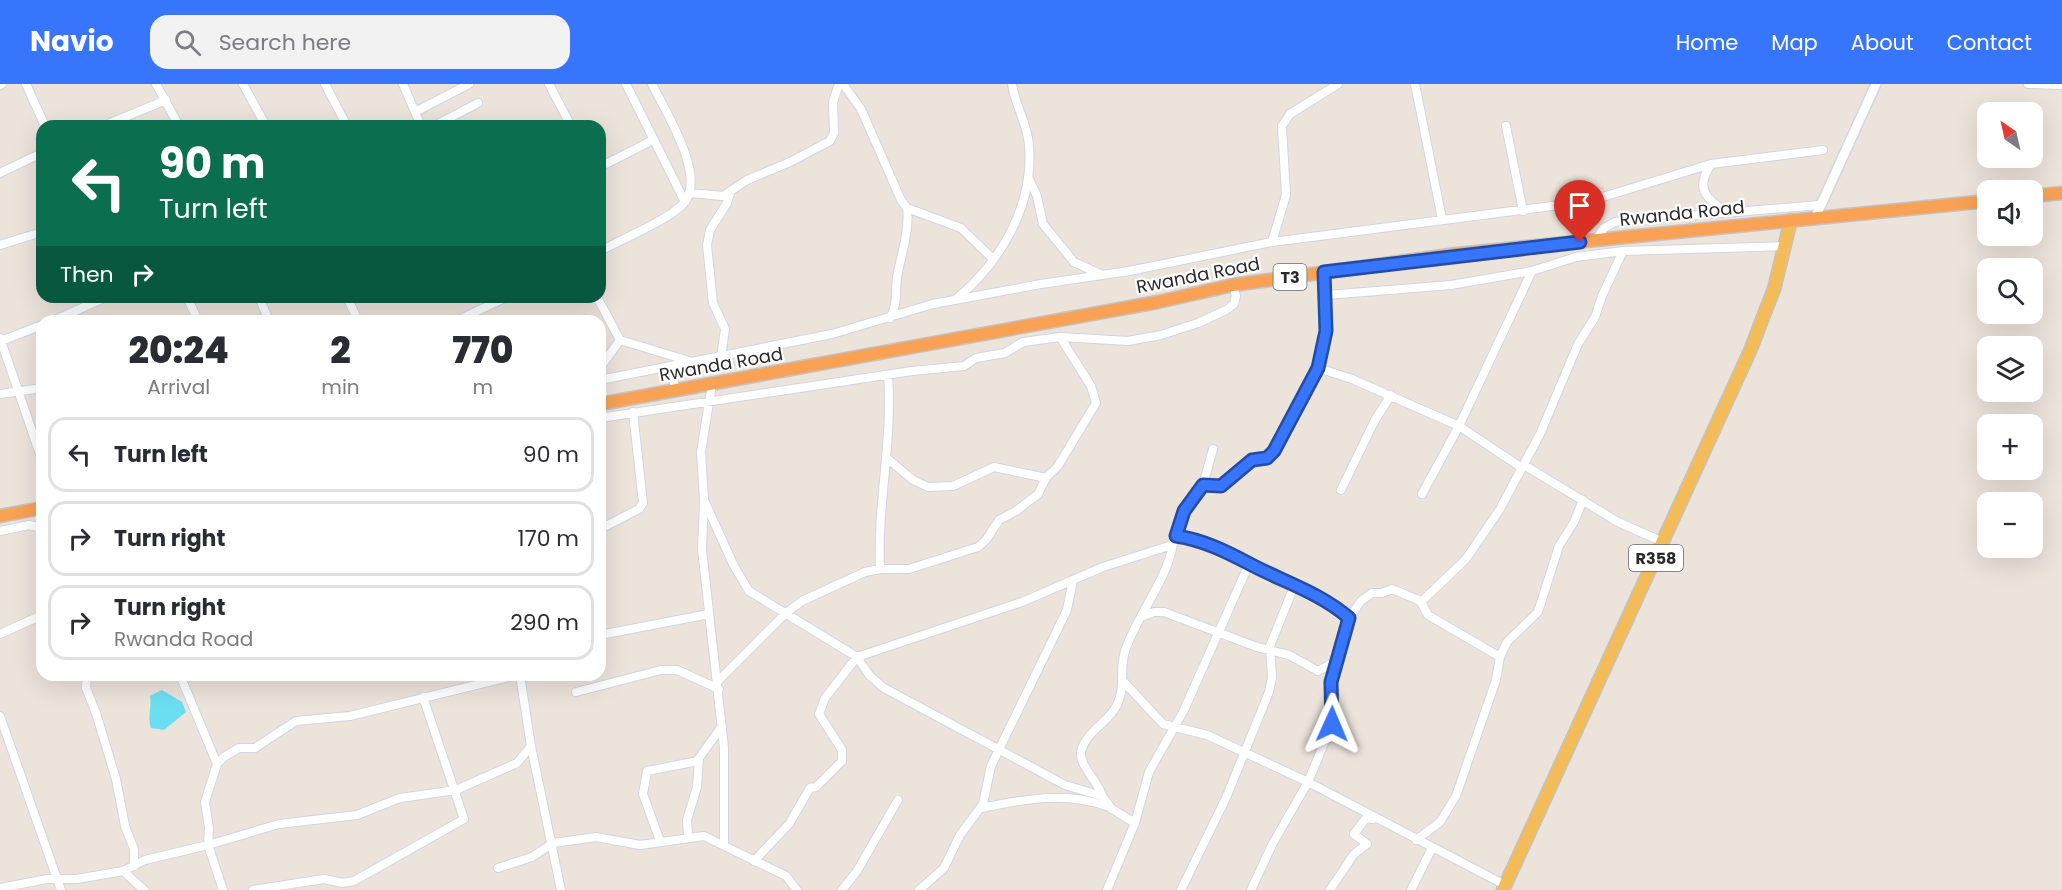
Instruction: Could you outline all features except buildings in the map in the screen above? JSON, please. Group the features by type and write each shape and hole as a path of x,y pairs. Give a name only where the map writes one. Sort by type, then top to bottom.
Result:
{"highway":[{"path":"2043,195 2062,193"},
{"name":"Rwanda Road","path":"606,403 1158,302 1233,285 1596,240 1977,202"},
{"path":"0,516 36,509"}],"main road":[{"name":"R358","path":"1504,888 1750,351 1774,289 1791,220"}],"street":[{"path":"26,84 42,120"},
{"path":"156,84 176,120"},
{"path":"243,84 263,120"},
{"path":"326,84 344,120"},
{"path":"403,84 418,120"},
{"path":"415,112 469,84"},
{"path":"549,84 568,120"},
{"path":"626,84 685,202"},
{"path":"606,248 672,213 685,202 689,193 692,182 685,152 652,84"},
{"path":"689,193 718,197 729,193 747,180 790,162 830,141 834,133 833,102 841,84 861,109 901,200 907,208 908,220 897,280 897,304 890,318"},
{"path":"954,300 978,280 1019,214 1028,177 1029,146 1012,84"},
{"path":"1272,242 1286,195 1282,126 1290,114 1338,84"},
{"path":"1415,84 1443,219"},
{"path":"1815,218 1876,84"},
{"path":"2028,84 2062,85"},
{"path":"118,120 166,100"},
{"path":"445,120 478,103"},
{"path":"1506,126 1523,210"},
{"path":"606,164 653,140"},
{"path":"606,379 832,334 954,300 1102,275 1272,242 1523,210 1606,196 1711,164 1823,150"},
{"path":"0,173 36,156"},
{"path":"1711,164 1703,180 1703,190 1709,201 1726,212"},
{"path":"1028,177 1037,196 1043,224 1074,262 1102,275"},
{"path":"721,357 725,329 713,303 707,245 710,230 727,203 729,193"},
{"path":"1596,240 1604,228 1615,222 1820,204"},
{"path":"907,208 961,228 993,259"},
{"path":"0,245 36,234"},
{"path":"1327,296 1451,285 1532,272 1576,257 1623,251 1750,245 1786,246"},
{"path":"1421,602 1466,559 1523,467 1578,344 1595,316 1623,251"},
{"path":"1203,485 1224,484 1252,460 1264,460 1270,456 1318,368 1326,331 1327,296 1324,272"},
{"path":"1422,494 1459,426 1532,272"},
{"path":"606,417 633,411 964,366 976,358 1005,353 1020,342 1060,336 1128,341 1161,335 1198,323 1234,304 1233,285"},
{"path":"66,315 93,303"},
{"path":"469,315 494,303"},
{"path":"600,303 620,340 693,362"},
{"path":"36,327 1,340 36,443"},
{"path":"718,685 786,613 802,601 823,594 857,575 880,569 909,569 978,547 986,540 999,520 1035,497 1046,478 1058,466 1096,403 1091,387 1060,336"},
{"path":"606,360 620,340"},
{"path":"672,366 675,390"},
{"path":"1318,368 1391,395 1459,426 1523,467 1618,522 1663,542"},
{"path":"880,569 879,533 891,418 888,375"},
{"path":"712,384 701,452 704,500 702,549 725,760 724,845"},
{"path":"0,394 36,389"},
{"path":"1341,490 1375,420 1391,395"},
{"path":"606,526 639,509 643,503 633,411"},
{"path":"1112,809 1102,796 1083,760 1082,751 1085,742 1115,709 1124,682 1125,651 1168,562 1184,511 1203,485 1213,449"},
{"path":"888,459 913,480 928,488 953,486 994,466 1046,478"},
{"path":"704,500 743,584 749,591 857,657 870,676 884,688 1065,785 1102,796"},
{"path":"1416,840 1440,822 1456,796 1496,680 1500,657 1507,642 1538,612 1559,546 1574,522 1583,500"},
{"path":"0,531 29,525 36,527"},
{"path":"754,861 789,824 810,788 822,782 842,761 842,750 819,714 825,698 857,657 1022,602 1103,567 1162,550 1174,539 1198,540 1233,554 1248,564 1329,601 1349,618"},
{"path":"1107,890 1135,823 1149,772 1174,729 1248,564"},
{"path":"919,890 944,868 960,835 981,808 989,772 1066,610 1073,580"},
{"path":"1181,890 1226,798 1243,751 1269,692 1272,678 1269,651 1295,584"},
{"path":"1251,890 1273,843 1308,782 1332,724 1331,682 1336,661 1345,640 1349,618 1361,601 1372,593 1395,589 1421,602 1428,615 1500,657"},
{"path":"1141,617 1154,612 1164,612 1269,651 1289,655 1318,671 1336,661"},
{"path":"606,634 710,614"},
{"path":"0,634 36,618"},
{"path":"576,692 661,670 677,669 718,685"},
{"path":"87,681 86,688 116,779 125,826 134,849 134,866"},
{"path":"182,681 217,764"},
{"path":"223,890 208,846 210,828 206,797 217,764 239,748 255,748 296,721 350,716 493,681"},
{"path":"520,681 531,746 553,843 559,888"},
{"path":"1124,682 1156,720 1174,729 1207,735 1308,782 1504,888"},
{"path":"253,890 324,879 344,883 354,881 464,819 423,697"},
{"path":"0,716 61,890"},
{"path":"688,837 687,820 697,787 698,761 720,729"},
{"path":"0,888 123,871 145,860 208,846 279,824 357,815 400,798 456,790 517,763 531,746"},
{"path":"660,841 643,794 647,771 698,761"},
{"path":"981,808 1057,797 1082,798 1112,809 1135,823"},
{"path":"842,890 857,871 898,800"},
{"path":"1330,890 1354,854 1367,844 1354,834 1366,818 1383,822"},
{"path":"498,868 532,857 553,843 596,837 635,844 704,836 786,876 797,890"},
{"path":"1411,890 1432,848"},
{"path":"123,871 144,890"}],"water":[{"path":"162,690 182,702 186,712 164,730 151,728 149,720 150,696"}],"route":[{"path":"1332,724 1331,682 1336,661 1345,640 1349,618 1329,601 1248,564 1233,554 1192,538 1176,536 1181,516 1197,490 1203,485 1224,484 1252,460 1264,460 1274,451 1318,368 1326,331 1327,296 1324,272 1580,242"}]}
